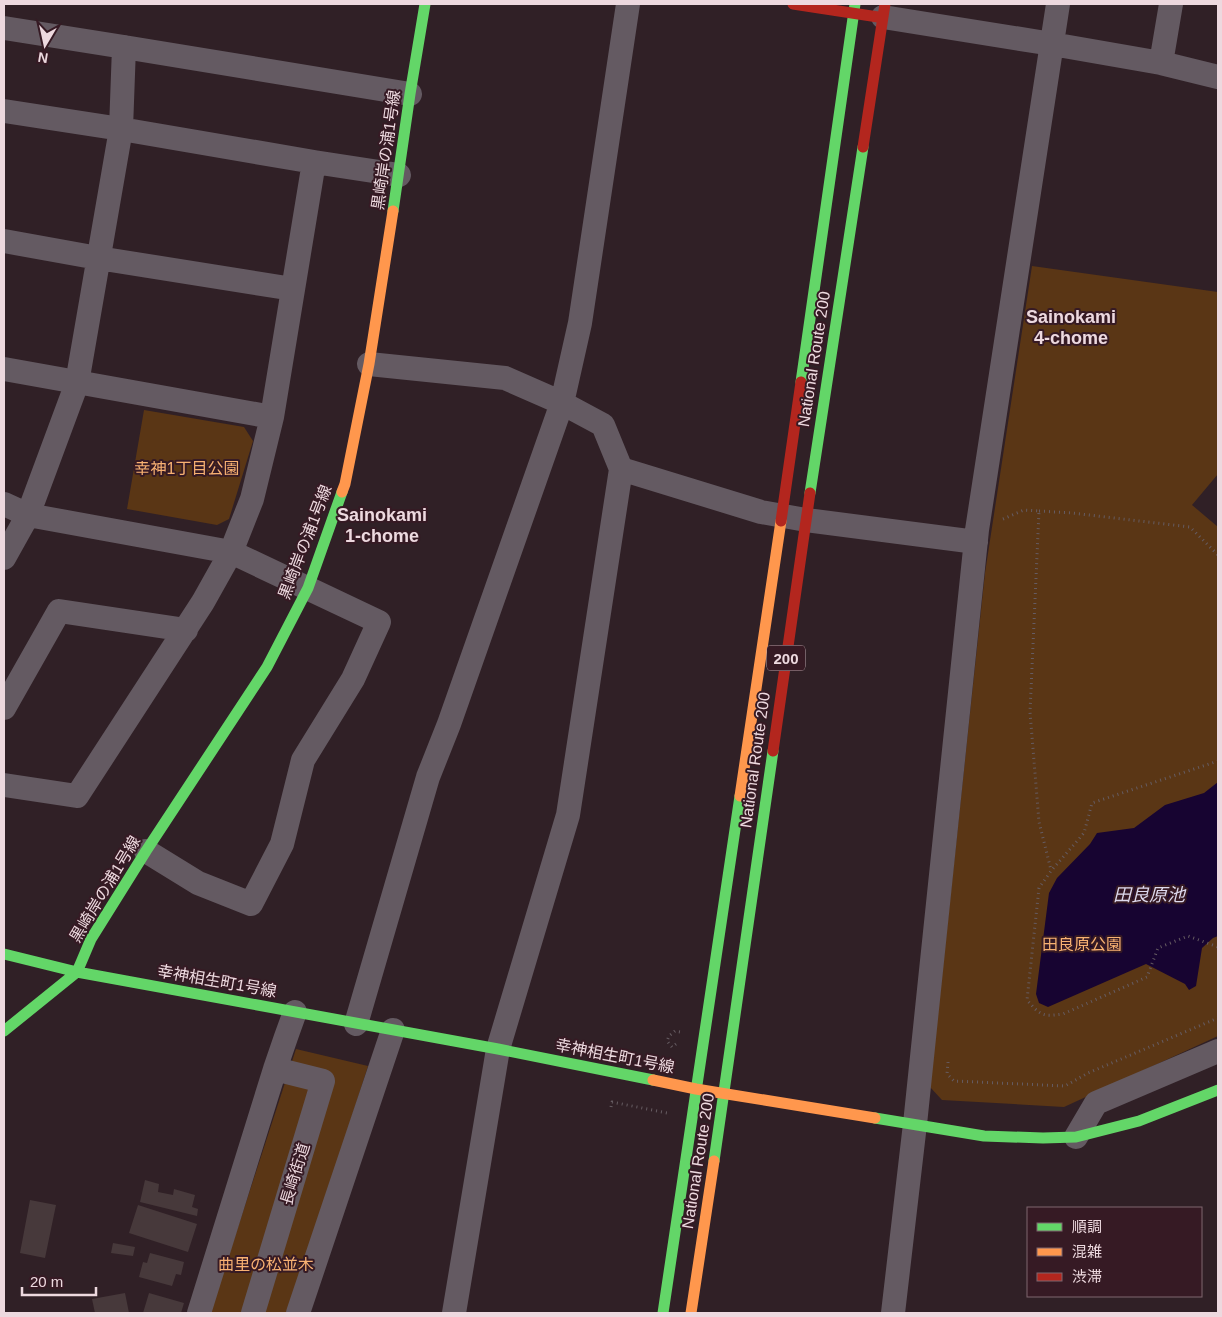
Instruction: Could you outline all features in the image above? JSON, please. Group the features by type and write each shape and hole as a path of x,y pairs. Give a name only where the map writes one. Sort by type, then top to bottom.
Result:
{"main road":[{"name":"黒崎岸の浦1号線","path":"4,1031 77,972 91,938 146,850 266,667 308,588 345,484 369,364 425,4"},
{"path":"793,4 884,10"},
{"name":"National Route 200","path":"663,1313 782,516 855,9"},
{"name":"National Route 200","path":"691,1313 806,520 884,10"},
{"name":"幸神相生町1号線","path":"4,954 77,972 498,1049 696,1089 984,1136 1076,1137 1138,1121 1218,1090"}],"street":[{"path":"356,1024 428,777 562,403 580,323 628,4"},
{"path":"893,1313 915,1124 977,536 1058,4"},
{"path":"1161,63 1170,4"},
{"path":"884,10 1052,44 1161,63 1218,77"},
{"path":"4,28 410,94"},
{"path":"4,558 28,515 78,382 98,258 122,129 124,47"},
{"path":"4,111 399,175"},
{"path":"4,785 77,796 186,630 231,552 252,499 272,417 314,162"},
{"path":"4,240 98,258 293,289"},
{"path":"369,364 505,378 562,403 603,425 621,469 568,815 498,1049 454,1313"},
{"path":"4,369 272,417"},
{"path":"621,469 761,512 782,516 806,520 977,536"},
{"path":"4,504 28,515 231,552 379,622 353,679 303,760 282,844 251,904 198,883 146,850"},
{"path":"4,708 59,611 186,630"},
{"path":"199,1313 275,1069 295,1012"},
{"path":"298,1313 393,1030"},
{"path":"1076,1137 1096,1104 1218,1051"},
{"name":"長崎街道","path":"253,1313 323,1081 275,1069"}],"path":[{"path":"977,536 1024,510 1072,513 1190,527 1218,555"},
{"path":"1039,511 1030,712 1039,822 1051,871"},
{"path":"1218,762 1092,803 1084,833 1039,888 1026,1000 1039,1014 1050,1016 1063,1014 1147,977 1158,948 1188,936 1218,947"},
{"path":"949,1054 947,1074 954,1081 1065,1086 1088,1073 1218,1018"},
{"path":"677,1044 672,1047 667,1041 669,1036 675,1031 682,1033"},
{"path":"611,1107 612,1102 667,1113"}],"green space":[{"name":"田良原公園","path":"1032,266 1218,292 1218,474 1192,505 1218,527 1218,1036 1064,1107 942,1100 930,1087 985,573"},
{"name":"幸神1丁目公園","path":"144,410 244,427 253,441 229,519 217,525 127,509"},
{"name":"曲里の松並木","path":"296,1049 368,1066 289,1313 210,1313"}],"water":[{"name":"田良原池","path":"1218,782 1218,936 1202,948 1196,986 1189,990 1185,984 1146,964 1048,1007 1039,1003 1036,994 1049,893 1057,878 1090,844 1097,833 1134,828 1165,805 1204,793"}],"building":[{"path":"145,1180 159,1184 158,1192 173,1195 174,1189 195,1195 192,1207 198,1209 197,1216 140,1202"},
{"path":"30,1200 56,1205 45,1258 20,1253"},
{"path":"138,1205 197,1224 188,1252 129,1233"},
{"path":"113,1243 135,1247 133,1256 111,1253"},
{"path":"150,1253 184,1262 181,1275 176,1274 172,1286 139,1277 143,1262 147,1263"},
{"path":"125,1293 129,1313 95,1313 92,1299"},
{"path":"149,1293 184,1303 181,1313 143,1313"}],"traffic: fast":[{"path":"393,211 425,4"},
{"path":"801,382 855,4"},
{"path":"810,493 863,147"},
{"path":"4,1031 77,972 91,939 146,851 267,667 308,588 342,492"},
{"path":"714,1161 773,751"},
{"path":"663,1313 740,796"},
{"path":"4,954 77,972 498,1049 653,1080"},
{"path":"875,1118 984,1136 1076,1137 1139,1121 1218,1090"}],"traffic: slow":[{"path":"342,492 369,364 393,211"},
{"path":"740,796 781,521"},
{"path":"653,1080 696,1089 875,1118"},
{"path":"691,1313 714,1161"}],"traffic: jam":[{"path":"793,4 878,17"},
{"path":"863,147 885,4"},
{"path":"781,521 801,382"},
{"path":"773,751 810,493"}],"district":[{"name":"Sainokami 4-chome","path":"1071,327"},
{"name":"Sainokami 1-chome","path":"382,525"}]}
